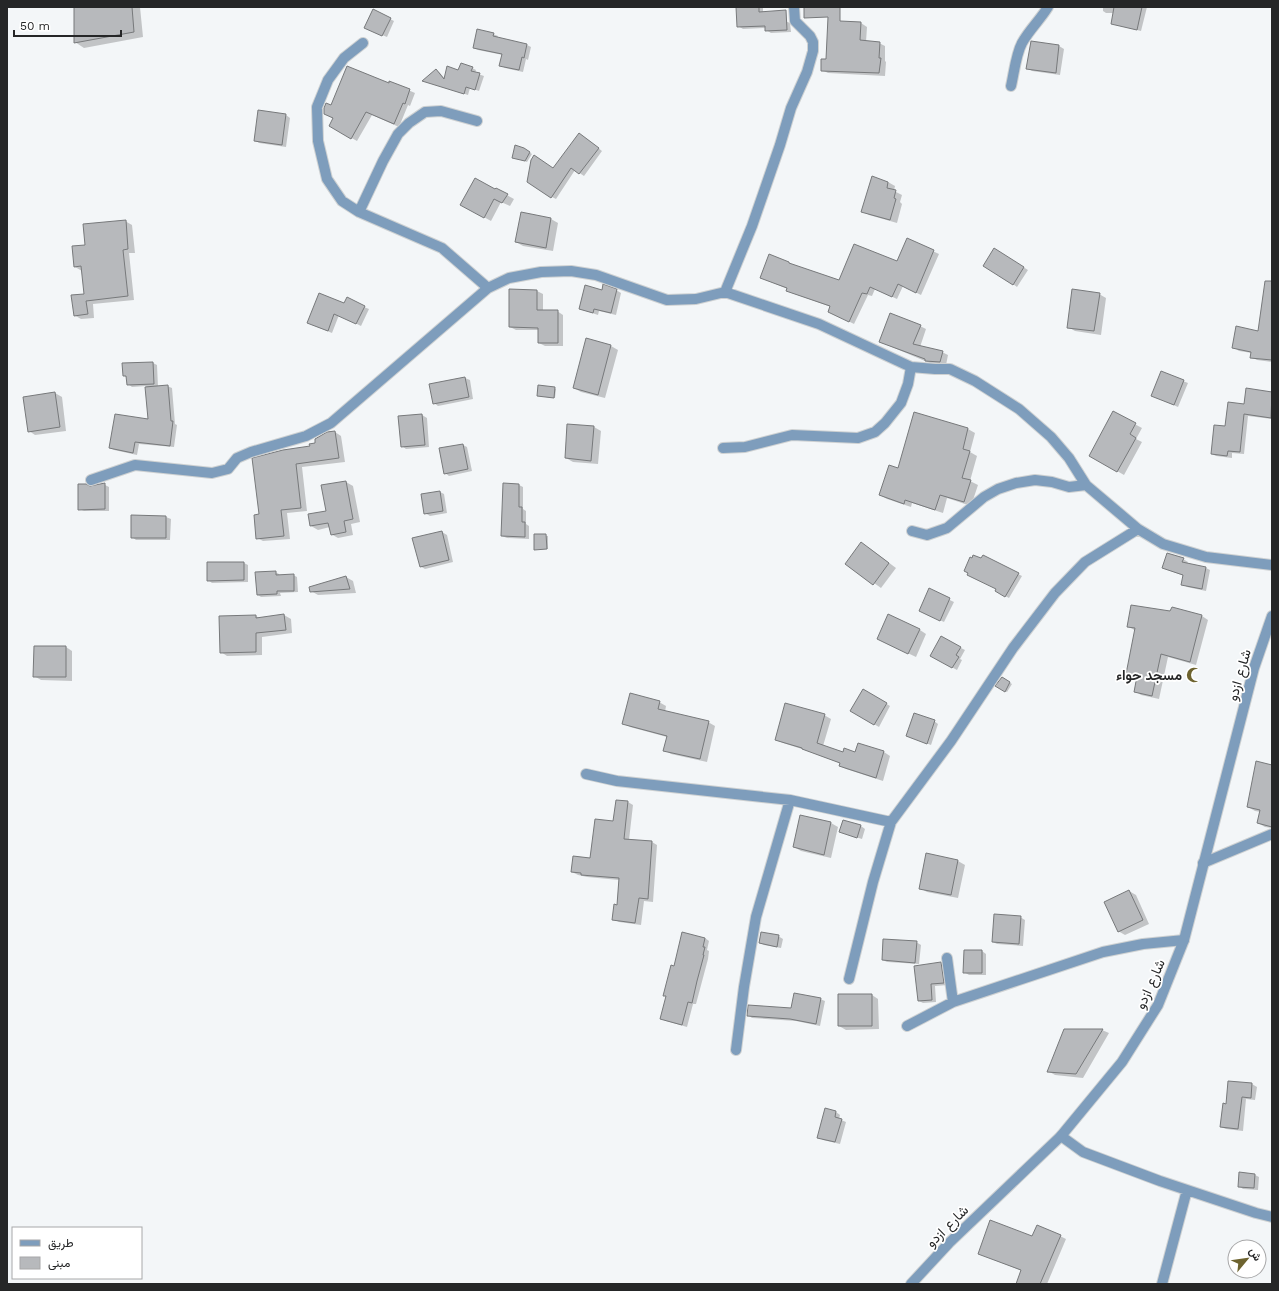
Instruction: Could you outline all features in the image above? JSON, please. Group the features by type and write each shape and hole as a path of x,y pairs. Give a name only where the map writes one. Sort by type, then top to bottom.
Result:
{"street":[{"path":"725,292 752,226 791,108 807,72 813,51 813,42 810,36 795,21 794,7"},
{"path":"1011,86 1021,45 1048,7"},
{"path":"363,43 344,58 328,80 317,107 318,141 327,179 342,201 359,212 442,248 488,288"},
{"path":"359,212 398,134 409,123 425,112 441,111 477,121"},
{"path":"91,480 135,465 212,473 228,469 237,458 251,452 306,436 331,423 488,288 508,278 541,272 571,271 596,275 667,300 696,299 725,292 819,324 912,367 935,370 950,369 976,381 1019,409 1056,442 1069,458 1086,485 1138,529 1163,544 1206,557 1272,565"},
{"path":"723,448 745,447 792,435 858,438 875,432 885,423 901,403 912,367"},
{"path":"912,531 927,535 947,528 984,497 998,489 1016,483 1035,480 1052,482 1069,487 1086,485"},
{"path":"849,979 873,882 891,822 951,741 1013,648 1055,593 1085,562 1138,529"},
{"name":"شارع ازدو","path":"911,1284 949,1243 1061,1136 1122,1062 1158,1006 1184,940 1254,668 1269,634 1272,616"},
{"path":"586,774 617,781 790,800 891,822"},
{"path":"736,1050 744,987 756,917 790,800"},
{"path":"1203,863 1272,834"},
{"path":"907,1026 953,1002 1103,952 1143,944 1184,940"},
{"path":"947,958 953,1002"},
{"path":"1061,1136 1083,1152 1160,1181 1272,1217"},
{"path":"1162,1284 1187,1190"}],"building":[{"path":"74,7 132,7 134,32 74,43"},
{"path":"736,7 759,7 759,12 786,10 787,30 765,31 765,26 737,27"},
{"path":"804,7 840,7 840,21 861,22 860,40 880,42 879,58 881,58 879,73 821,71 821,59 826,59 828,17 804,18"},
{"path":"1114,7 1142,7 1137,30 1111,24"},
{"path":"373,9 391,18 382,36 364,28"},
{"path":"477,29 494,33 493,36 527,44 524,58 522,57 519,70 499,66 502,54 473,48"},
{"path":"1031,41 1059,45 1056,73 1026,69"},
{"path":"461,63 473,67 471,71 480,73 475,90 466,87 464,94 422,81 436,69 444,79 447,66 458,70"},
{"path":"347,66 389,83 389,81 410,89 405,104 403,103 394,124 366,112 351,139 329,126 333,118 324,114 324,108 326,103 331,105"},
{"path":"258,110 286,114 282,145 254,141"},
{"path":"579,133 599,148 579,174 571,168 551,198 527,182 531,160 534,155 553,168"},
{"path":"515,145 530,152 525,161 512,158"},
{"path":"872,176 888,182 887,188 896,190 894,198 896,199 890,220 861,212"},
{"path":"475,178 508,194 502,203 494,199 484,218 460,205"},
{"path":"521,212 551,218 546,248 515,242"},
{"path":"126,220 128,249 123,250 128,296 86,301 88,314 74,316 71,295 84,294 81,266 74,267 72,246 85,245 83,224"},
{"path":"907,238 934,250 916,293 898,284 892,297 870,287 867,294 862,293 849,322 828,312 830,306 786,291 787,288 760,278 769,254 789,263 839,280 854,244 897,261"},
{"path":"994,248 1024,267 1013,285 983,266"},
{"path":"1265,281 1272,281 1272,360 1250,358 1251,352 1232,348 1236,326 1258,331"},
{"path":"603,284 617,289 611,313 594,309 593,313 579,309 585,285 602,290"},
{"path":"509,289 537,290 537,310 558,310 558,343 538,343 538,328 509,327"},
{"path":"1072,289 1100,293 1094,331 1067,328"},
{"path":"319,293 344,303 347,297 365,306 356,324 334,314 328,331 307,323"},
{"path":"890,313 921,325 913,344 943,351 940,362 925,361 925,359 879,342"},
{"path":"586,338 611,345 598,395 573,388"},
{"path":"153,362 154,384 127,385 126,376 123,376 122,363"},
{"path":"1161,371 1184,380 1174,405 1151,396"},
{"path":"465,377 469,397 433,404 429,384"},
{"path":"168,385 171,421 173,421 170,446 135,442 133,453 109,448 115,414 148,419 145,387"},
{"path":"538,385 555,387 554,398 537,396"},
{"path":"1246,388 1272,392 1271,418 1244,414 1240,452 1228,451 1227,456 1211,454 1214,425 1225,426 1228,402 1244,404"},
{"path":"55,392 60,427 28,432 23,397"},
{"path":"1113,411 1136,423 1130,434 1136,438 1117,472 1089,456"},
{"path":"914,412 968,428 963,449 970,451 962,478 971,480 964,502 940,495 935,510 905,500 904,504 879,495 889,465 898,468"},
{"path":"422,414 425,445 401,447 398,416"},
{"path":"567,424 594,426 591,461 565,458"},
{"path":"335,431 339,458 296,464 301,508 281,510 284,536 256,539 254,515 259,514 252,458 283,450 310,446 309,444 315,443 315,439 327,432"},
{"path":"463,444 468,469 444,474 439,448"},
{"path":"346,481 353,519 344,521 346,532 331,535 328,523 310,526 308,514 326,511 321,485"},
{"path":"105,483 105,509 78,510 78,484 86,484 90,486"},
{"path":"503,483 519,484 519,507 522,507 522,522 525,522 525,537 501,536"},
{"path":"440,491 443,511 424,514 421,494"},
{"path":"131,515 166,516 166,538 131,538"},
{"path":"442,531 449,560 420,567 412,538"},
{"path":"534,534 546,534 547,549 534,550"},
{"path":"861,542 889,563 873,585 845,564"},
{"path":"1167,553 1184,558 1182,562 1206,567 1202,589 1181,585 1183,575 1162,568"},
{"path":"973,555 981,558 983,555 1019,573 1005,597 995,591 996,589 967,575 968,573 964,571 970,557 972,558"},
{"path":"207,562 244,562 244,580 207,581"},
{"path":"276,571 276,575 294,574 294,591 277,591 277,594 257,595 255,572"},
{"path":"346,576 350,589 310,592 309,587"},
{"path":"929,588 950,598 940,621 919,611"},
{"path":"1131,605 1170,611 1172,607 1202,615 1190,662 1161,654 1152,696 1134,692 1137,676 1126,674 1135,628 1127,627"},
{"path":"284,614 286,630 256,633 256,652 220,653 219,616 256,615 256,618"},
{"path":"888,614 920,629 908,654 877,639"},
{"path":"941,636 961,647 956,655 959,657 952,668 930,656"},
{"path":"34,646 66,646 66,677 33,677"},
{"path":"1002,677 1010,682 1005,692 995,686"},
{"path":"863,689 887,703 874,725 850,711"},
{"path":"630,693 660,701 658,709 709,721 700,759 663,751 667,736 622,724"},
{"path":"785,703 825,714 817,743 843,752 844,748 855,752 858,743 884,751 876,778 839,766 840,763 802,748 775,740"},
{"path":"914,713 935,720 927,744 906,736"},
{"path":"1256,761 1272,765 1272,827 1257,823 1260,810 1247,807"},
{"path":"616,800 628,801 624,839 652,841 648,899 639,898 635,923 612,920 614,904 617,905 619,878 581,875 581,873 571,872 573,856 590,858 595,819 613,821"},
{"path":"800,815 831,822 824,855 793,847"},
{"path":"843,820 861,825 857,838 839,832"},
{"path":"926,853 958,860 951,895 919,889"},
{"path":"1129,890 1143,920 1118,932 1104,902"},
{"path":"994,914 1021,916 1019,944 992,942"},
{"path":"682,932 705,938 703,947 705,947 692,1003 688,1002 682,1025 660,1019 666,996 663,996 671,965 674,966"},
{"path":"761,932 779,935 777,947 759,943"},
{"path":"883,939 917,941 915,963 882,960"},
{"path":"964,950 982,950 982,973 963,973"},
{"path":"941,962 944,983 931,984 932,1000 918,1001 914,966"},
{"path":"794,993 821,998 816,1024 790,1019 747,1016 748,1005 791,1008"},
{"path":"838,994 872,994 872,1026 838,1026"},
{"path":"1064,1029 1103,1029 1076,1074 1047,1072"},
{"path":"1228,1081 1252,1083 1251,1098 1242,1097 1238,1129 1220,1127 1223,1103 1226,1104"},
{"path":"825,1108 836,1111 835,1117 842,1119 835,1142 817,1138"},
{"path":"1239,1172 1255,1174 1254,1188 1238,1187"},
{"path":"990,1220 1032,1236 1037,1225 1061,1235 1040,1284 1016,1284 1021,1270 978,1254"}],"place":[{"name":"مسجد حواء","path":"1194,675"}]}
